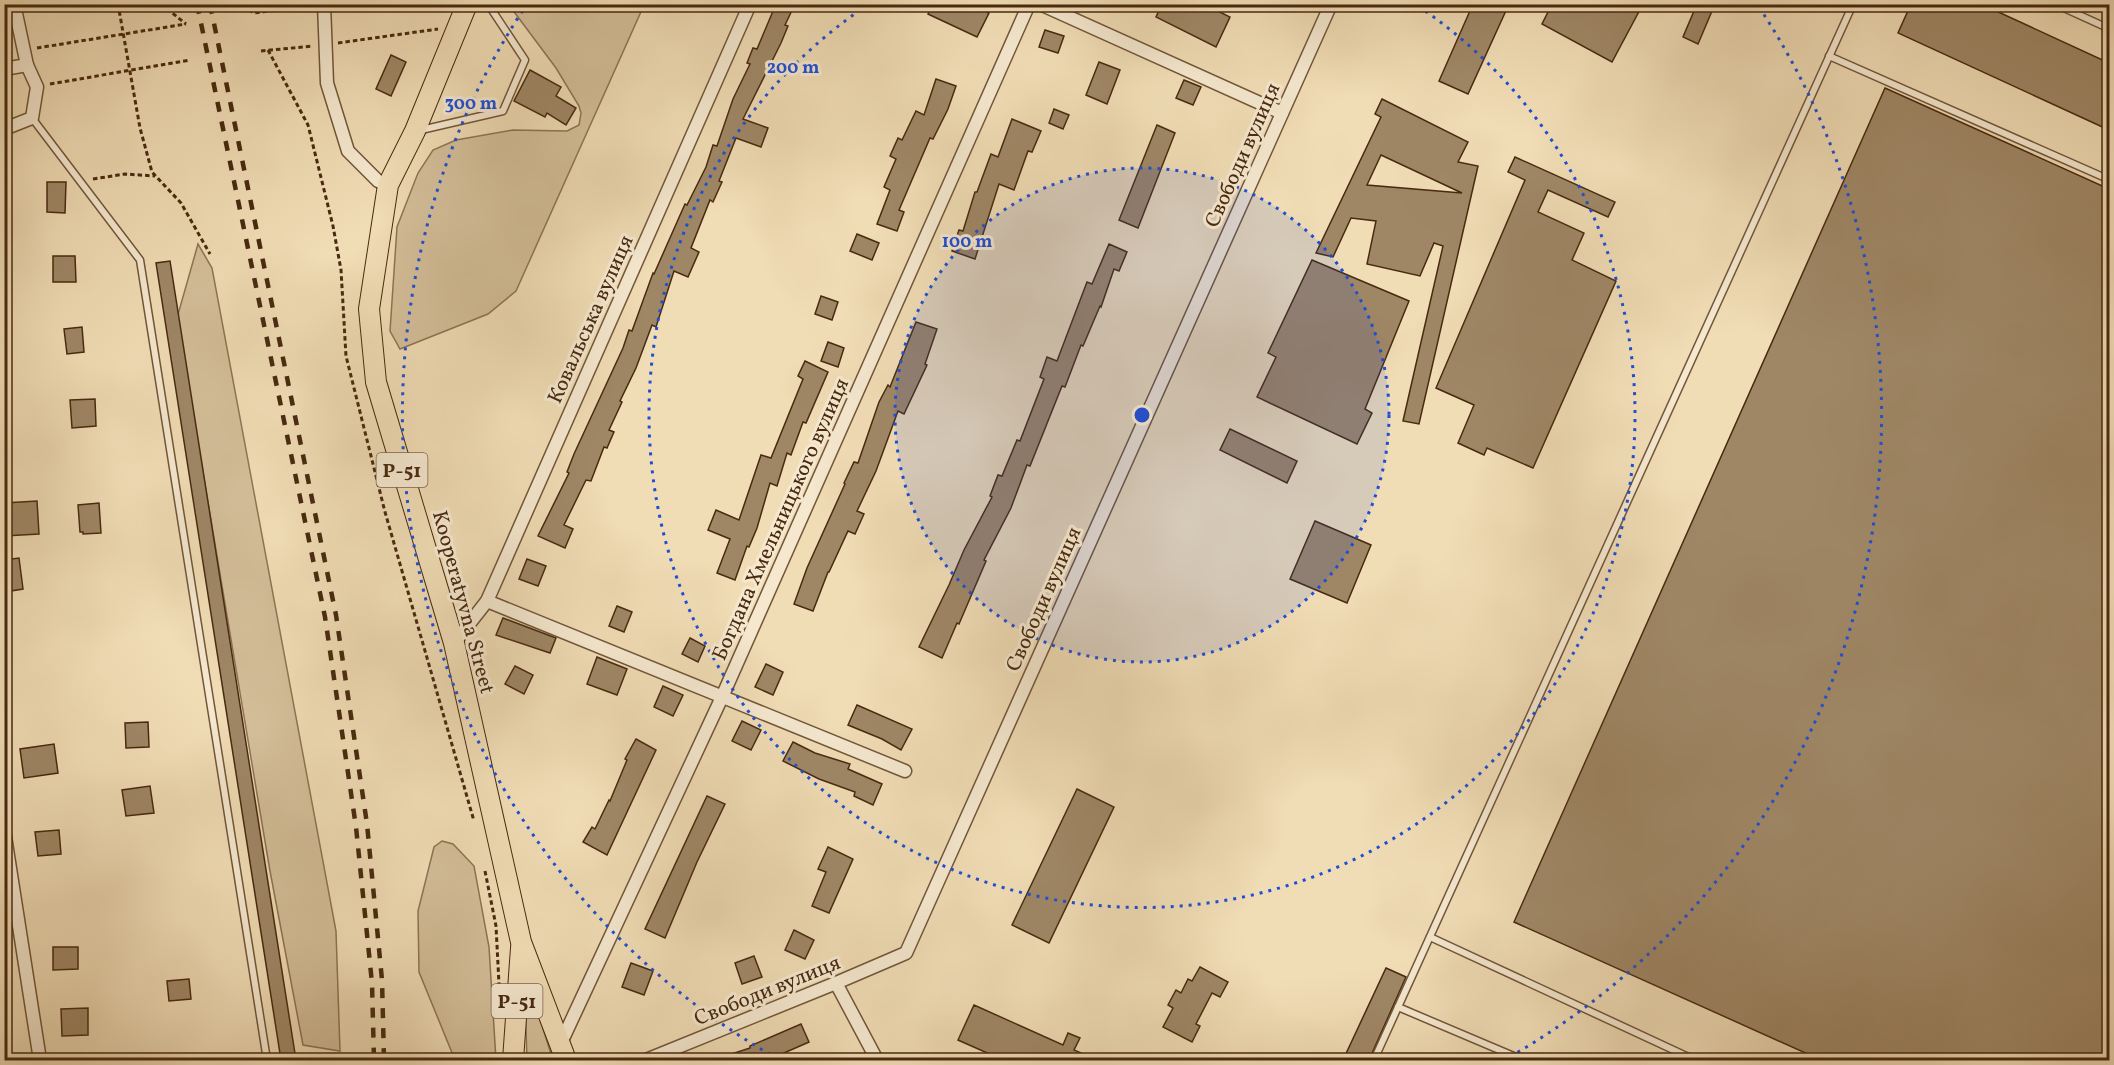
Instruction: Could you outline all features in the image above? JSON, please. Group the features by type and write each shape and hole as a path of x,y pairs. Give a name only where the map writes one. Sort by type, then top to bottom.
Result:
{"main road":[{"name":"Kooperatyvna Street","path":"467,4 415,131 388,185 369,309 376,382 454,643 521,942"},
{"name":"Р-51","path":"521,942 563,1053"},
{"name":"Р-51","path":"513,1060 521,942"}],"street":[{"path":"4,129 32,118 37,87 27,65 14,4"},
{"name":"Ковальська вулиця","path":"454,643 487,601 750,4"},
{"name":"Богдана Хмельницького вулиця","path":"563,1053 1029,4"},
{"path":"1040,4 1282,113"},
{"name":"Свободи вулиця","path":"646,1060 906,952 1331,4"},
{"path":"318,5 326,45 327,83 348,151 378,181 388,185"},
{"path":"4,69 27,65"},
{"path":"487,601 905,771"},
{"path":"4,830 40,1060"},
{"path":"836,983 877,1060"}],"lane":[{"path":"415,131 503,111 525,60 488,4"},
{"path":"1374,1060 1853,4"},
{"path":"2055,4 2109,29"},
{"path":"1829,56 2109,180"},
{"path":"32,118 140,260 267,1060"},
{"path":"1430,937 1695,1060"},
{"path":"1398,1007 1523,1060"}],"path":[{"path":"118,4 140,128 152,172 182,203 210,254"},
{"path":"244,4 253,12 318,5"},
{"path":"277,4 282,9"},
{"path":"24,50 186,24 163,6"},
{"path":"261,51 326,45 458,27"},
{"path":"268,50 308,125 333,226 341,270 346,356 385,512 474,822"},
{"path":"37,87 190,60"},
{"path":"80,181 125,174 156,177"},
{"path":"484,868 496,926 500,994"}],"shaded area":[{"path":"509,5 644,5 516,291 488,314 400,349 390,331 397,227 418,173 433,150 456,140 513,130 567,131 579,125 581,113 579,106 556,68"},
{"path":"198,244 212,268 336,931 340,1051 303,1045 270,871 177,318"},
{"path":"442,841 453,844 474,866 489,947 496,1060 455,1060 419,972 418,911 434,847"},
{"path":"525,998 533,998 553,1060 527,1060"}],"building":[{"path":"776,4 795,4 785,25 788,26 781,43 743,119 768,128 761,147 736,138 719,181 722,182 713,202 710,200 691,248 699,252 688,277 674,271 656,327 652,325 609,430 614,432 607,448 604,447 591,481 586,480 564,525 573,529 565,548 538,536 569,473 567,472 574,454 623,348 629,330 632,331 653,273 685,204 687,205 706,167 713,145 717,146 733,99 750,64 747,63 753,48 757,49"},
{"path":"932,4 971,4 989,13 977,37 928,14"},
{"path":"1162,4 1204,4 1230,17 1216,47 1156,17"},
{"path":"1473,4 1509,4 1468,94 1439,81"},
{"path":"1552,4 1643,4 1612,62 1542,24"},
{"path":"1697,4 1715,4 1698,44 1683,37"},
{"path":"1911,4 1981,4 2109,63 2109,130 1898,33"},
{"path":"1045,30 1064,36 1058,53 1039,47"},
{"path":"391,55 406,62 391,96 376,89"},
{"path":"1099,62 1120,70 1107,104 1086,95"},
{"path":"530,70 561,87 556,96 576,108 566,125 547,113 545,117 514,101"},
{"path":"936,79 956,86 948,109 933,139 930,138 899,210 904,212 897,231 877,224 890,190 884,187 896,159 890,156 898,138 902,140 916,111 924,115"},
{"path":"1184,80 1201,87 1193,105 1176,98"},
{"path":"1885,88 2109,189 2109,1060 1821,1060 1514,922"},
{"path":"1382,99 1468,142 1458,162 1478,166 1419,424 1403,421 1443,246 1434,243 1420,276 1367,264 1376,221 1351,218 1333,257 1316,253 1381,117 1375,114","holes":["1381,155 1462,193 1367,185"]},
{"path":"1054,109 1069,115 1063,129 1049,123"},
{"path":"1012,119 1041,131 1032,152 1028,151 1014,190 999,184 975,259 952,251 959,230 963,231 975,192 977,192 991,154 998,157"},
{"path":"1157,125 1175,133 1138,228 1119,220"},
{"path":"1515,157 1615,202 1608,217 1548,190 1538,212 1584,233 1572,260 1616,281 1533,468 1487,448 1484,455 1458,443 1474,405 1436,388 1525,180 1508,172"},
{"path":"47,182 66,182 65,213 47,212"},
{"path":"857,234 879,243 872,260 850,251"},
{"path":"1109,244 1127,252 1119,271 1114,269 1101,307 1083,346 1081,345 1065,387 1062,386 1030,466 1027,465 1011,508 984,560 986,561 959,624 957,623 942,658 919,647 964,550 992,497 990,496 998,475 1002,476 1017,440 1020,441 1044,379 1040,377 1047,357 1057,361 1087,282 1092,284"},
{"path":"53,256 75,256 76,282 53,282"},
{"path":"1312,260 1409,301 1365,409 1372,413 1357,444 1257,397 1276,357 1268,353"},
{"path":"170,261 296,1060 281,1060 156,263"},
{"path":"821,296 838,302 832,320 815,314"},
{"path":"916,322 937,329 925,364 927,365 904,414 898,411 876,471 857,511 864,514 855,534 848,531 828,572 813,611 794,604 844,483 854,462 858,463 879,402 888,385 890,387"},
{"path":"82,327 84,352 67,354 64,329"},
{"path":"828,342 844,348 838,367 821,361"},
{"path":"805,361 828,372 806,423 803,422 791,455 787,453 777,486 770,483 757,528 749,547 747,546 735,580 717,573 730,539 708,530 716,510 739,520 761,455 771,458 803,379 798,376"},
{"path":"95,399 96,426 72,428 70,400"},
{"path":"1230,429 1297,461 1287,483 1220,450"},
{"path":"37,501 39,534 4,536 4,503"},
{"path":"99,503 101,533 83,534 80,532 78,505"},
{"path":"1315,521 1371,545 1347,603 1290,579"},
{"path":"19,558 23,589 4,592 4,560"},
{"path":"527,559 546,566 538,586 519,579"},
{"path":"617,606 632,612 624,632 609,626"},
{"path":"503,618 556,638 550,653 496,635"},
{"path":"690,638 705,646 698,662 682,654"},
{"path":"597,657 627,669 617,695 587,684"},
{"path":"766,664 783,672 773,695 755,687"},
{"path":"515,666 533,675 524,694 505,684"},
{"path":"663,686 683,695 673,716 654,707"},
{"path":"857,705 912,729 901,750 882,739 848,725"},
{"path":"742,721 761,730 751,750 732,741"},
{"path":"148,722 149,747 126,748 125,723"},
{"path":"636,739 656,750 607,855 583,842 592,827 595,829 610,801 627,760 625,759"},
{"path":"793,742 815,753 850,764 848,769 882,784 873,805 854,796 855,792 819,779 783,761"},
{"path":"54,744 58,773 24,778 20,749"},
{"path":"150,786 154,813 126,816 122,790"},
{"path":"1077,789 1114,807 1049,943 1012,925"},
{"path":"707,796 725,804 697,862 665,938 645,929"},
{"path":"59,830 61,854 38,856 35,832"},
{"path":"828,847 853,859 829,913 812,906 826,872 818,869"},
{"path":"794,930 814,940 805,959 785,950"},
{"path":"53,947 78,947 78,969 53,970"},
{"path":"754,956 762,977 742,984 735,963"},
{"path":"631,963 653,971 644,995 622,987"},
{"path":"1200,967 1228,982 1220,997 1212,993 1196,1024 1200,1026 1192,1042 1163,1027 1173,1008 1168,1005 1176,990 1181,993 1188,979 1192,981"},
{"path":"1386,968 1406,977 1369,1060 1343,1060"},
{"path":"189,979 191,999 169,1001 167,981"},
{"path":"974,1005 1063,1045 1068,1033 1080,1038 1074,1050 1097,1060 1003,1060 958,1040"},
{"path":"88,1008 88,1035 62,1036 61,1009"},
{"path":"801,1024 809,1042 768,1060 719,1060 719,1058 750,1048 750,1046"}],"railway":[{"path":"197,4 325,617 356,827 372,983 374,1060"},
{"path":"210,4 336,615 367,824 382,980 384,1060"}]}
